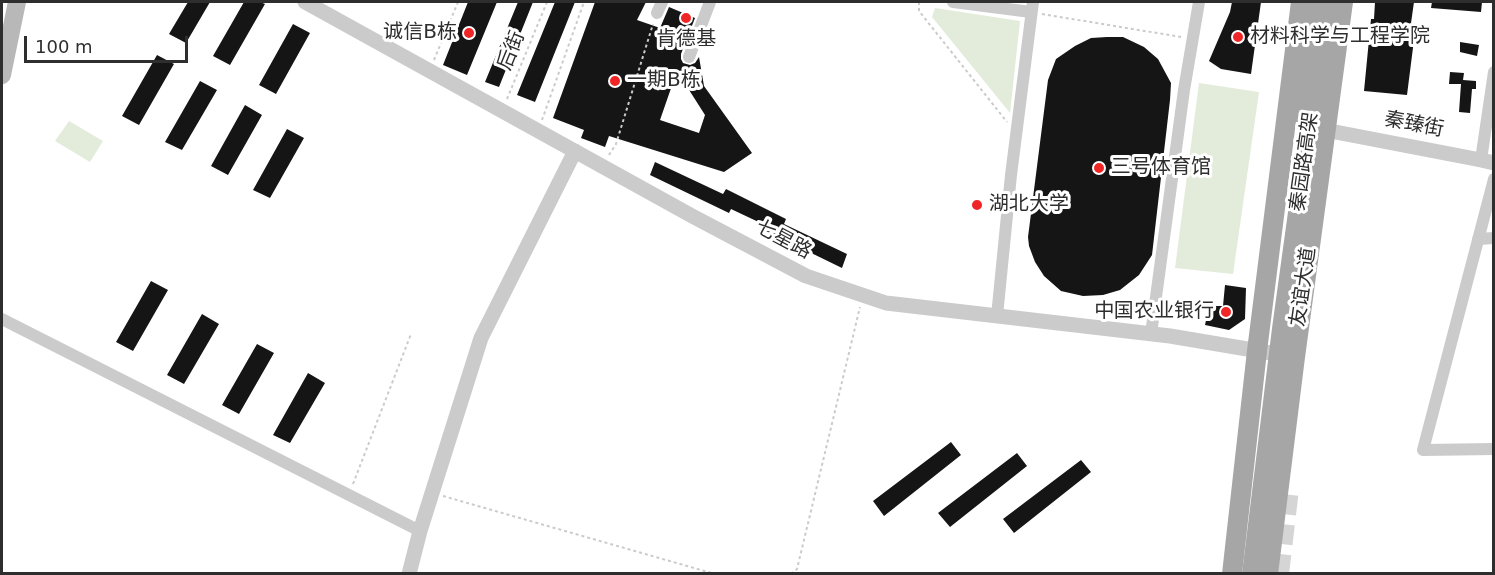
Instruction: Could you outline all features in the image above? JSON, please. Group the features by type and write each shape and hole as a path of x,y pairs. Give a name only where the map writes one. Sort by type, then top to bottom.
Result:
{"main road":[{"path":"2,23 6,2"},
{"path":"2,75 17,2"},
{"name":"友谊大道","path":"1232,573 1257,351 1301,2"},
{"name":"秦园路高架","path":"1240,573 1312,2"},
{"name":"秦园路高架","path":"1252,573 1282,329 1327,2"},
{"name":"友谊大道","path":"1268,573 1343,2"},
{"path":"1286,435 1288,489"}],"street":[{"name":"七星路","path":"305,2 806,276 886,303 1151,334 1295,357"},
{"path":"689,57 710,2"},
{"path":"953,2 1032,7 997,316"},
{"path":"1151,334 1199,2"},
{"path":"1487,162 1494,72"},
{"name":"秦臻街","path":"1325,130 1487,162"},
{"path":"409,573 481,338 575,151"},
{"path":"1494,179 1423,450 1494,450"},
{"path":"1478,238 1494,238"},
{"path":"2,319 420,531"}],"path":[{"path":"430,70 458,2"},
{"name":"后街","path":"502,111 547,2"},
{"path":"538,130 584,2"},
{"path":"919,2 919,11 1016,134"},
{"path":"602,166 616,144 659,7"},
{"path":"1032,7 1193,39"},
{"path":"791,573 797,569 863,295"},
{"path":"349,495 411,334"},
{"path":"432,493 715,573"}],"green space":[{"path":"935,8 1020,21 1010,113 932,17"},
{"path":"1199,83 1259,92 1233,274 1175,268"},
{"path":"69,121 103,141 90,162 55,141"}],"building":[{"path":"188,2 210,2 186,43 169,34"},
{"path":"244,2 265,4 230,65 213,56"},
{"name":"诚信B栋","path":"468,2 497,2 467,75 443,65"},
{"path":"518,2 533,2 499,87 485,82"},
{"path":"555,2 575,2 535,102 517,95"},
{"path":"595,2 646,2 637,20 660,28 669,7 695,18 681,59 683,63 690,65 695,63 699,57 704,86 752,153 724,172 609,136 605,147 581,138 584,130 553,118","holes":["677,71 705,115 699,133 660,120"]},
{"name":"材料科学与工程学院","path":"1232,2 1261,2 1251,74 1221,69 1209,61"},
{"path":"1375,2 1414,2 1411,23 1416,24 1407,95 1364,91 1371,19 1374,19"},
{"path":"1432,2 1482,2 1481,12 1431,8"},
{"path":"293,24 310,33 276,94 259,85"},
{"name":"三号体育馆","path":"1123,37 1144,47 1158,59 1171,83 1170,100 1152,255 1139,275 1120,290 1103,295 1083,296 1061,291 1044,276 1035,262 1028,237 1048,80 1056,59 1091,38"},
{"path":"1460,42 1479,45 1477,56 1460,52"},
{"path":"157,55 174,64 139,125 122,116"},
{"path":"1450,72 1464,73 1463,80 1476,81 1476,89 1472,89 1470,113 1459,112 1461,84 1449,84"},
{"path":"200,81 217,90 182,150 165,142"},
{"path":"245,105 262,115 228,175 211,166"},
{"path":"287,129 304,138 270,198 253,190"},
{"path":"655,162 723,194 726,189 786,219 784,224 847,254 842,268 764,230 767,226 731,209 729,213 650,175"},
{"path":"151,281 168,290 133,351 116,342"},
{"name":"中国农业银行","path":"1225,285 1246,288 1245,319 1229,330 1205,325 1209,306 1223,306"},
{"path":"202,314 219,324 184,384 167,375"},
{"path":"257,344 274,353 239,414 222,405"},
{"path":"308,373 325,383 290,443 273,435"},
{"path":"951,442 961,455 884,516 873,501"},
{"path":"1017,453 1027,466 950,527 938,513"},
{"path":"1081,460 1091,472 1014,533 1003,519"}],"tunnel":[{"path":"1279,574 1289,489"}],"place":[{"name":"肯德基","path":"686,18"},
{"name":"诚信B栋","path":"469,33"},
{"name":"材料科学与工程学院","path":"1238,37"},
{"name":"一期B栋","path":"615,81"},
{"name":"三号体育馆","path":"1099,168"},
{"name":"湖北大学","path":"977,205"},
{"name":"中国农业银行","path":"1226,312"}]}
